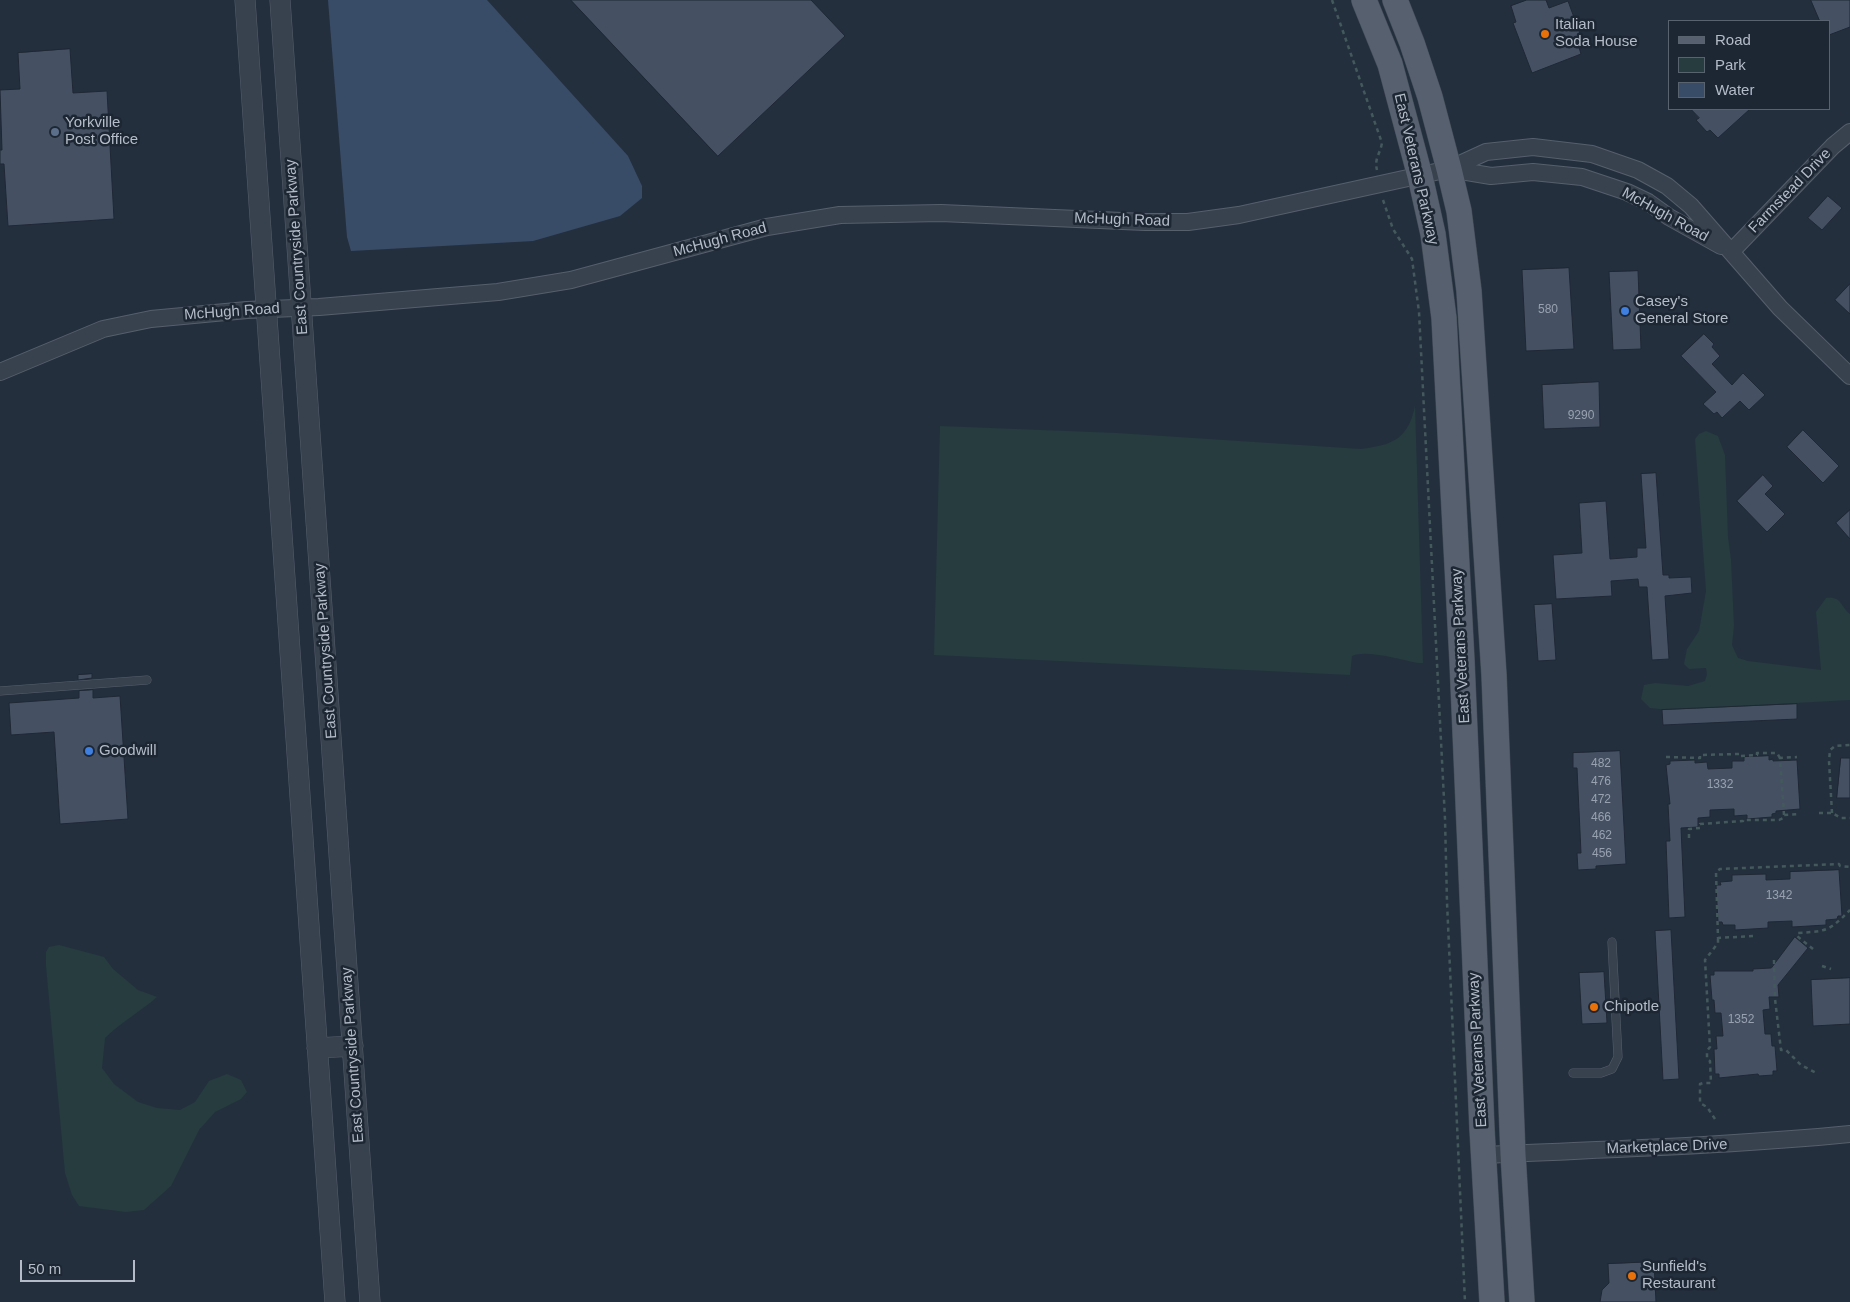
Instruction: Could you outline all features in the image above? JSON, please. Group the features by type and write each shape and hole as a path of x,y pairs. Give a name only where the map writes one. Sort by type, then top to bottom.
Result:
{"main road":[{"name":"East Veterans Parkway","path":"1364,0 1390,64 1420,176 1433,234 1444,318 1462,661 1483,1156 1492,1302"},
{"name":"East Veterans Parkway","path":"1395,0 1430,97 1449,169 1461,227 1469,291 1494,675 1513,1154 1522,1302"}],"street":[{"path":"245,0 335,1302"},
{"name":"East Countryside Parkway","path":"280,0 370,1302"},
{"name":"Farmstead Drive","path":"1731,252 1833,146 1850,132"},
{"name":"McHugh Road","path":"0,372 103,329 151,318 498,292 571,280 767,228 840,215 941,213 1145,222 1188,222 1239,215 1420,176 1449,169 1486,152 1533,147 1592,154 1638,170 1667,186 1691,206 1780,308 1850,376"},
{"name":"McHugh Road","path":"1449,169 1491,176 1533,172 1582,177 1627,192 1648,202 1669,217 1731,252"},
{"path":"317,1048 353,1046"},
{"name":"Marketplace Drive","path":"1483,1156 1786,1141 1850,1134"}],"lane":[{"path":"0,691 147,680"},
{"path":"1572,1073 1601,1073 1607,1071 1612,1069 1618,1057 1612,942"}],"path":[{"path":"1332,0 1382,143 1375,162 1377,170"},
{"path":"1384,204 1396,233 1412,259 1419,312 1445,819 1465,1302"},
{"path":"1832,813 1830,750 1835,746 1850,745"},
{"path":"1666,757 1700,758 1700,755 1739,754 1739,756 1773,752 1777,753 1780,758 1783,818 1779,820 1743,820 1744,822 1700,824 1700,828 1689,829 1689,838"},
{"path":"1780,758 1797,757"},
{"path":"1819,813 1832,813 1841,818 1850,818"},
{"path":"1784,815 1799,814"},
{"path":"1715,1119 1707,1106 1700,1103 1699,1090 1700,1084 1703,1082 1711,1083 1710,1061 1707,1059 1707,1052 1710,1046 1706,960 1718,943 1716,872 1720,869 1839,864 1840,866 1850,867"},
{"path":"1813,949 1797,936 1798,933 1826,931 1834,927 1850,909"},
{"path":"1718,938 1753,936"},
{"path":"1774,960 1775,999 1780,1050 1786,1050 1801,1065 1818,1074"},
{"path":"1822,966 1831,969"}],"green space":[{"path":"1415,406 1423,663 1375,654 1358,654 1352,656 1350,675 934,655 940,426 1117,433 1361,449 1382,445 1397,438 1408,426"},
{"path":"1706,431 1718,436 1725,455 1734,626 1732,645 1738,658 1748,661 1821,670 1816,612 1826,598 1838,600 1850,614 1850,700 1669,710 1650,708 1641,699 1644,685 1655,683 1688,686 1705,681 1707,674 1706,668 1689,669 1684,664 1687,649 1699,631 1706,591 1695,439 1699,434"},
{"path":"59,945 104,957 113,969 138,990 157,997 105,1038 102,1068 114,1084 138,1102 157,1108 180,1110 195,1102 209,1081 227,1074 241,1080 247,1092 241,1099 215,1112 199,1130 171,1186 144,1210 126,1212 79,1206 72,1195 65,1173 46,966 46,952 49,947"}],"water":[{"path":"328,0 487,0 628,156 642,186 642,198 620,216 533,241 351,251 347,237"}],"building":[{"path":"571,0 811,0 845,36 718,156"},
{"path":"1527,0 1546,0 1549,8 1568,1 1583,42 1578,44 1581,54 1532,73 1513,23 1516,22 1511,6"},
{"path":"1811,0 1850,0 1850,27 1830,35 1830,20 1820,20"},
{"name":"Yorkville Post Office","path":"70,49 73,93 107,91 114,219 8,226 4,164 0,164 0,150 2,150 0,90 20,89 18,53"},
{"path":"1692,110 1749,110 1718,138 1710,130 1707,132 1696,120 1699,118"},
{"path":"1828,196 1842,208 1822,230 1808,218"},
{"path":"1569,268 1574,349 1526,351 1522,270"},
{"name":"Casey's General Store","path":"1638,271 1641,349 1613,350 1609,272"},
{"path":"1850,284 1850,314 1835,300"},
{"path":"1704,334 1714,344 1712,347 1720,356 1712,364 1732,385 1743,373 1765,395 1749,410 1740,401 1722,418 1717,412 1714,414 1703,404 1716,392 1681,356"},
{"path":"1599,382 1600,427 1544,429 1542,385"},
{"path":"1803,430 1839,466 1823,483 1787,447"},
{"path":"1656,473 1663,575 1669,575 1669,578 1691,577 1692,593 1665,596 1669,659 1652,660 1647,587 1639,587 1638,579 1611,581 1612,596 1556,599 1553,555 1582,553 1579,503 1606,501 1610,559 1637,557 1637,548 1646,548 1641,474"},
{"path":"1763,475 1773,486 1765,494 1785,514 1767,532 1737,501"},
{"path":"1850,510 1850,539 1836,523"},
{"path":"1552,604 1556,660 1538,661 1534,605"},
{"path":"92,674 92,678 78,680 78,675"},
{"name":"Goodwill","path":"93,690 93,698 120,696 128,819 60,824 54,732 11,735 9,703 79,698 79,691"},
{"path":"1797,704 1797,719 1663,725 1662,710"},
{"path":"1620,751 1626,864 1596,866 1596,869 1578,870 1577,853 1581,853 1577,768 1573,768 1573,753"},
{"path":"1769,756 1769,760 1773,759 1773,761 1797,760 1800,809 1776,811 1776,813 1772,814 1772,817 1747,819 1747,815 1734,816 1734,809 1710,810 1710,817 1698,818 1698,827 1681,828 1685,917 1669,918 1666,841 1670,841 1668,804 1670,804 1666,765 1670,764 1670,761 1695,760 1695,763 1707,762 1708,769 1732,768 1732,761 1744,761 1744,757"},
{"path":"1841,758 1850,758 1850,798 1837,798"},
{"path":"1839,870 1842,916 1838,916 1837,919 1826,920 1826,925 1792,927 1792,921 1768,922 1768,928 1735,930 1735,925 1723,925 1722,922 1718,922 1716,885 1721,885 1720,882 1732,881 1732,875 1766,874 1766,880 1790,879 1790,872"},
{"path":"1671,930 1679,1079 1663,1080 1655,931"},
{"path":"1795,937 1808,948 1778,985 1779,997 1769,997 1770,1009 1763,1010 1765,1034 1771,1034 1772,1046 1775,1046 1777,1071 1773,1071 1773,1075 1759,1076 1758,1074 1719,1078 1719,1074 1715,1074 1714,1049 1717,1049 1716,1036 1723,1036 1721,1013 1715,1013 1710,975 1714,975 1714,971 1753,971 1753,969 1771,968"},
{"name":"Chipotle","path":"1604,972 1607,1023 1582,1024 1579,973"},
{"path":"1850,978 1850,1024 1813,1026 1811,980"},
{"name":"Sunfield's Restaurant","path":"1654,1262 1656,1302 1600,1302 1602,1290 1609,1283 1608,1264"}],"place":[{"name":"Italian Soda House","path":"1545,34"},
{"name":"Yorkville Post Office","path":"55,132"},
{"name":"Casey's General Store","path":"1625,311"},
{"name":"Goodwill","path":"89,751"},
{"name":"Chipotle","path":"1594,1007"},
{"name":"Sunfield's Restaurant","path":"1632,1276"}]}
